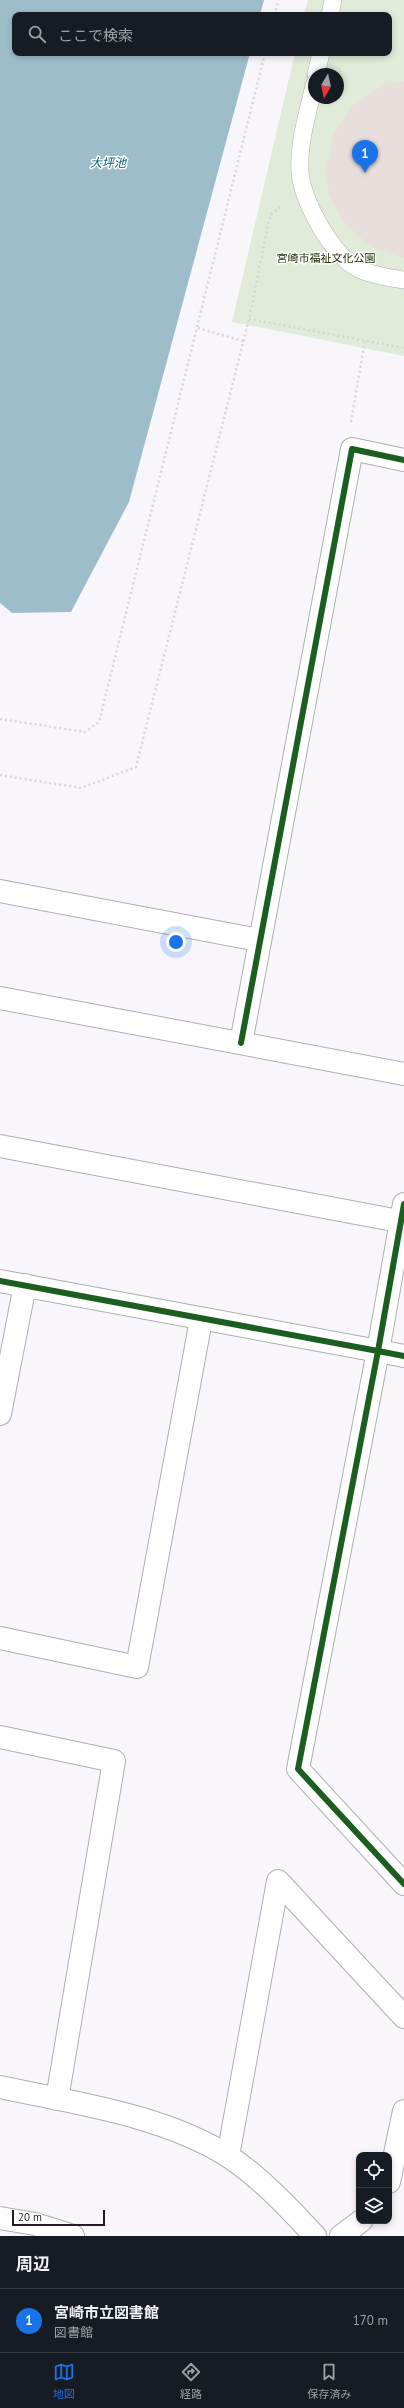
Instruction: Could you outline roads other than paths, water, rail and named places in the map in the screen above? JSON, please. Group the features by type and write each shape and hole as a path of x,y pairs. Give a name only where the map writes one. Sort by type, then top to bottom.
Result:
{"street":[{"path":"242,1043 259,940 352,449 404,460"},
{"path":"0,891 259,940"},
{"path":"0,998 404,1074"},
{"path":"0,1146 403,1216 298,1769 404,1884"},
{"path":"0,1281 201,1320 404,1356"},
{"path":"0,1414 26,1285"},
{"path":"0,1638 137,1667 201,1320"},
{"path":"0,1737 114,1760 57,2099"},
{"path":"228,2156 278,1881 404,2017"},
{"path":"0,2087 134,2117 192,2138 228,2156 254,2175 315,2236"},
{"path":"392,2168 404,2111"},
{"path":"0,2218 35,2224 73,2236"},
{"path":"340,2236 357,2224"}],"lane":[{"path":"331,12 333,0"},
{"path":"317,68 320,56"},
{"path":"310,104 303,134 300,173 308,204 331,244 359,269 404,280"}],"water":[{"name":"大坪池","path":"0,0 264,0 261,12 12,12 12,56 249,56 129,502 71,612 12,613 0,603"}],"place":[{"name":"宮崎市立図書館","path":"365,173"}],"park label":[{"name":"宮崎市福祉文化公園","path":"326,258"}]}
